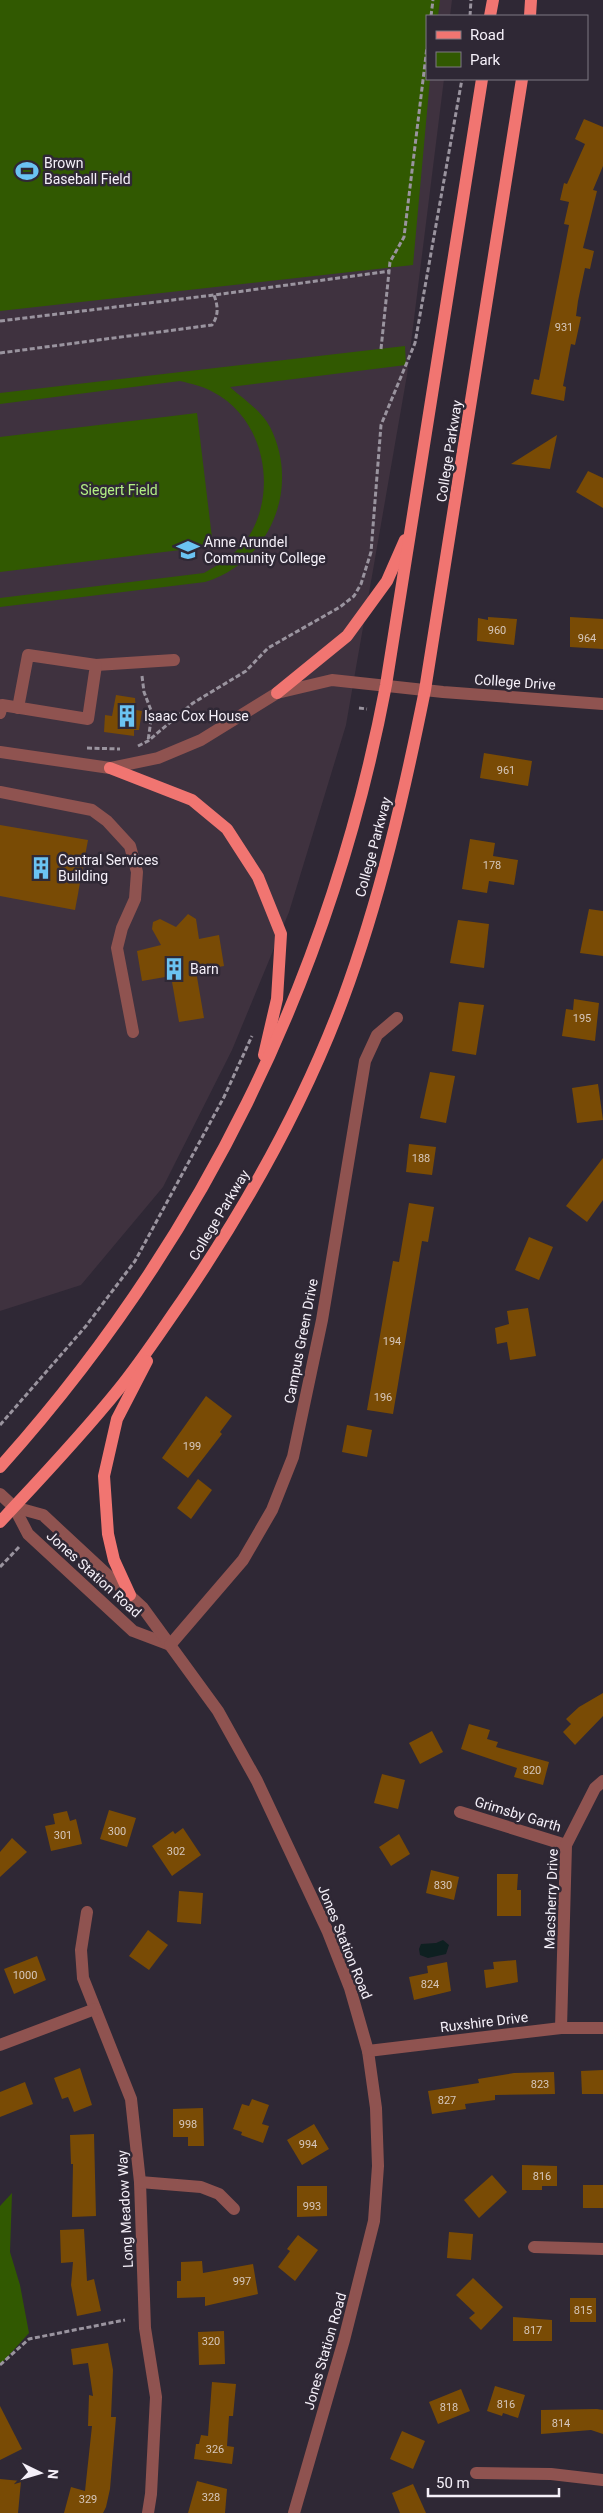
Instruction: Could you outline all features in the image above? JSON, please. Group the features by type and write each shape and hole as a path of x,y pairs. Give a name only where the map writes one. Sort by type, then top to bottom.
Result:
{"main road":[{"path":"490,15 493,0"},
{"path":"530,15 531,0"},
{"name":"College Parkway","path":"0,1467 67,1386 144,1283 209,1178 256,1089 305,976 327,916 347,852 371,761 386,686 482,80"},
{"name":"College Parkway","path":"0,1522 119,1390 207,1264 254,1186 298,1104 343,999 377,894 404,790 425,690 506,191 522,80"},
{"path":"277,693 348,636 368,610 387,581 414,514"},
{"path":"110,768 192,800 227,829 258,877 280,934 277,999 256,1089"},
{"path":"130,1595 114,1560 108,1534 104,1476 117,1420 166,1325"}],"street":[{"path":"18,708 28,655 96,665 174,660"},
{"path":"0,713 2,706 88,719 96,665"},
{"name":"College Drive","path":"110,768 158,758 201,740 277,693 332,680 425,690 603,704"},
{"path":"0,752 110,768"},
{"path":"0,792 92,810 107,821 130,846 137,872 135,900 122,928 117,948 133,1032"},
{"name":"Campus Green Drive","path":"170,1645 242,1560 272,1510 293,1457 322,1320 365,1061 377,1035 397,1018"},
{"name":"Jones Station Road","path":"0,1494 14,1507 28,1534 134,1631 170,1645"},
{"name":"Jones Station Road","path":"14,1507 43,1515 130,1595 143,1608 218,1711 257,1781 328,1932 350,1988 368,2051 376,2108 378,2166 374,2220 358,2289 294,2513"},
{"name":"Macsherry Drive","path":"561,2028 566,1845 595,1788 603,1781"},
{"name":"Grimsby Garth","path":"460,1812 566,1845"},
{"name":"Long Meadow Way","path":"87,1912 81,1950 83,1978 131,2099 140,2182 145,2328 156,2397 151,2494 148,2513"},
{"path":"0,2045 95,2009"},
{"name":"Ruxshire Drive","path":"368,2051 561,2028 603,2028"},
{"path":"140,2182 201,2187 219,2194 234,2209"},
{"path":"534,2247 603,2248"},
{"path":"476,2473 551,2474 603,2480"}],"path":[{"path":"431,15 433,0"},
{"path":"470,15 471,0"},
{"path":"381,349 390,262 404,238 426,55"},
{"path":"134,748 148,741 193,703 246,671 268,648 340,607 354,596 361,584 371,552 382,425 415,343 462,80"},
{"path":"0,321 390,271"},
{"path":"0,353 212,325 216,319 218,306 214,295"},
{"path":"141,662 144,692 152,713 148,741"},
{"path":"104,749 124,749"},
{"path":"0,1425 86,1326 135,1261 224,1098 254,1031"},
{"path":"0,2365 29,2339 126,2320"}],"shaded area":[{"name":"Anne Arundel Community College","path":"0,0 452,0 450,15 426,15 426,80 444,80 407,375 346,725 289,912 232,1050 163,1187 81,1285 0,1311"},
{"path":"443,1940 449,1945 446,1954 428,1958 420,1955 419,1949 421,1944 436,1943"}],"green space":[{"path":"0,0 440,0 438,15 426,15 426,80 430,80 413,265 0,311"},
{"path":"405,346 406,365 230,387 257,410 270,427 279,450 282,474 280,498 274,520 262,540 247,558 228,572 205,582 0,607 0,598 204,573 237,550 248,538 260,513 264,473 260,453 253,435 243,418 230,403 213,392 197,385 180,381 0,404 0,393"},
{"name":"Siegert Field","path":"197,413 213,546 0,572 0,437"},
{"path":"12,2193 10,2252 20,2285 29,2333 0,2365 0,2206"}],"building":[{"path":"584,119 603,127 603,166 593,190 597,191 583,248 594,251 590,269 585,268 578,301 576,316 581,317 575,345 571,344 563,386 566,387 564,401 531,394 534,379 539,380 569,225 564,224 569,202 560,200 564,183 567,184 585,144 575,139"},
{"path":"557,435 550,469 511,464"},
{"path":"588,471 603,478 603,508 576,492"},
{"path":"488,617 517,619 514,645 477,641 478,618 488,620"},
{"path":"570,617 603,619 603,649 570,647"},
{"name":"Isaac Cox House","path":"116,695 135,698 136,710 142,711 139,730 134,730 134,736 104,732 105,715 112,716"},
{"path":"484,753 532,761 528,786 480,778"},
{"name":"Central Services Building","path":"0,825 88,840 75,910 0,896"},
{"path":"470,839 495,843 493,856 518,860 514,885 489,881 487,893 462,889"},
{"path":"589,909 603,911 603,956 580,953"},
{"name":"Barn","path":"188,914 196,919 199,939 219,935 224,966 196,971 204,1018 179,1022 171,976 142,981 137,951 161,945 152,929 153,922 160,919 176,927"},
{"path":"458,920 489,924 484,968 450,963"},
{"path":"574,999 599,1003 595,1041 562,1036 566,1009 573,1010"},
{"path":"459,1002 484,1005 476,1055 452,1051"},
{"path":"430,1072 455,1076 446,1123 420,1118"},
{"path":"598,1084 603,1120 577,1123 572,1088"},
{"path":"409,1144 436,1147 432,1175 406,1172"},
{"path":"603,1158 603,1200 587,1222 566,1206"},
{"path":"409,1203 434,1207 428,1242 422,1241 393,1414 367,1410 393,1261 399,1262"},
{"path":"529,1237 553,1247 539,1280 515,1270"},
{"path":"528,1308 536,1356 510,1360 507,1342 497,1344 495,1328 509,1324 507,1311"},
{"path":"206,1396 232,1416 220,1432 222,1434 188,1478 162,1458"},
{"path":"347,1425 372,1430 367,1457 342,1452"},
{"path":"198,1479 212,1490 191,1519 177,1508"},
{"path":"603,1693 603,1716 575,1745 563,1732 571,1724 566,1719 579,1707"},
{"path":"469,1724 490,1730 487,1739 498,1742 496,1747 549,1762 543,1785 514,1777 517,1768 461,1749"},
{"path":"432,1731 443,1752 420,1764 409,1743"},
{"path":"382,1774 405,1780 398,1809 374,1803"},
{"path":"109,1810 136,1818 127,1847 100,1839"},
{"path":"67,1811 70,1821 76,1819 82,1844 51,1851 45,1826 55,1824 53,1814"},
{"path":"183,1828 201,1855 172,1876 152,1846 173,1831 175,1834"},
{"path":"399,1834 410,1854 391,1866 379,1847"},
{"path":"12,1838 27,1852 0,1877 0,1852"},
{"path":"431,1870 459,1877 454,1900 426,1893"},
{"path":"497,1874 518,1874 517,1890 521,1890 521,1916 497,1916"},
{"path":"179,1891 203,1893 201,1924 177,1922"},
{"path":"148,1930 168,1945 149,1970 129,1956"},
{"path":"37,1956 46,1980 14,1994 4,1969"},
{"path":"516,1960 518,1982 486,1988 484,1970 494,1969 493,1962"},
{"path":"447,1962 451,1991 414,2000 409,1977 428,1973 427,1966"},
{"path":"80,2068 92,2105 74,2112 68,2097 62,2099 54,2078"},
{"path":"603,2070 603,2094 582,2094 581,2071"},
{"path":"554,2072 555,2094 495,2095 495,2100 465,2104 466,2109 432,2114 428,2091 479,2083 478,2079 514,2073"},
{"path":"25,2082 33,2104 0,2117 0,2092"},
{"path":"252,2099 269,2105 262,2124 269,2126 263,2143 241,2135 242,2132 233,2129 242,2104 249,2106"},
{"path":"203,2108 204,2146 188,2146 188,2137 173,2137 173,2109"},
{"path":"314,2124 329,2149 302,2165 287,2140"},
{"path":"94,2134 96,2216 72,2217 73,2164 71,2164 70,2135"},
{"path":"522,2165 557,2166 557,2186 542,2186 542,2190 522,2190"},
{"path":"492,2175 507,2192 479,2218 464,2200"},
{"path":"583,2185 603,2185 603,2208 583,2208"},
{"path":"297,2186 327,2186 327,2216 297,2217"},
{"path":"84,2229 87,2281 94,2279 101,2311 77,2316 71,2285 73,2262 61,2263 60,2230"},
{"path":"449,2232 473,2234 471,2260 447,2258"},
{"path":"298,2235 318,2250 295,2281 278,2267 290,2251 287,2249"},
{"path":"202,2261 203,2273 253,2264 258,2294 205,2306 205,2297 177,2298 177,2281 181,2281 181,2262"},
{"path":"473,2278 503,2307 481,2330 469,2318 475,2313 456,2295"},
{"path":"570,2298 596,2298 596,2322 570,2322"},
{"path":"513,2317 552,2320 552,2341 513,2341"},
{"path":"224,2331 225,2364 199,2365 198,2332"},
{"path":"108,2343 113,2370 111,2417 116,2417 110,2489 106,2507 103,2513 64,2513 71,2487 85,2491 92,2426 88,2426 89,2395 93,2396 88,2363 73,2365 71,2349"},
{"path":"212,2382 236,2384 233,2416 229,2416 227,2446 234,2447 232,2464 194,2459 196,2444 199,2444 201,2435 208,2436"},
{"path":"495,2386 525,2395 518,2418 503,2413 502,2416 487,2411"},
{"path":"461,2389 470,2411 438,2424 429,2402"},
{"path":"0,2406 22,2449 0,2460"},
{"path":"541,2410 603,2410 603,2434 591,2430 541,2434"},
{"path":"402,2431 425,2441 413,2469 390,2459"},
{"path":"0,2479 21,2481 18,2513 0,2513"},
{"path":"197,2481 227,2489 225,2513 188,2513"},
{"path":"413,2484 426,2513 400,2513 392,2493"}],"place":[{"name":"Brown Baseball Field","path":"27,171"},
{"name":"Anne Arundel Community College","path":"188,550"},
{"name":"Isaac Cox House","path":"127,716"},
{"name":"Central Services Building","path":"41,868"},
{"name":"Barn","path":"174,969"}]}
